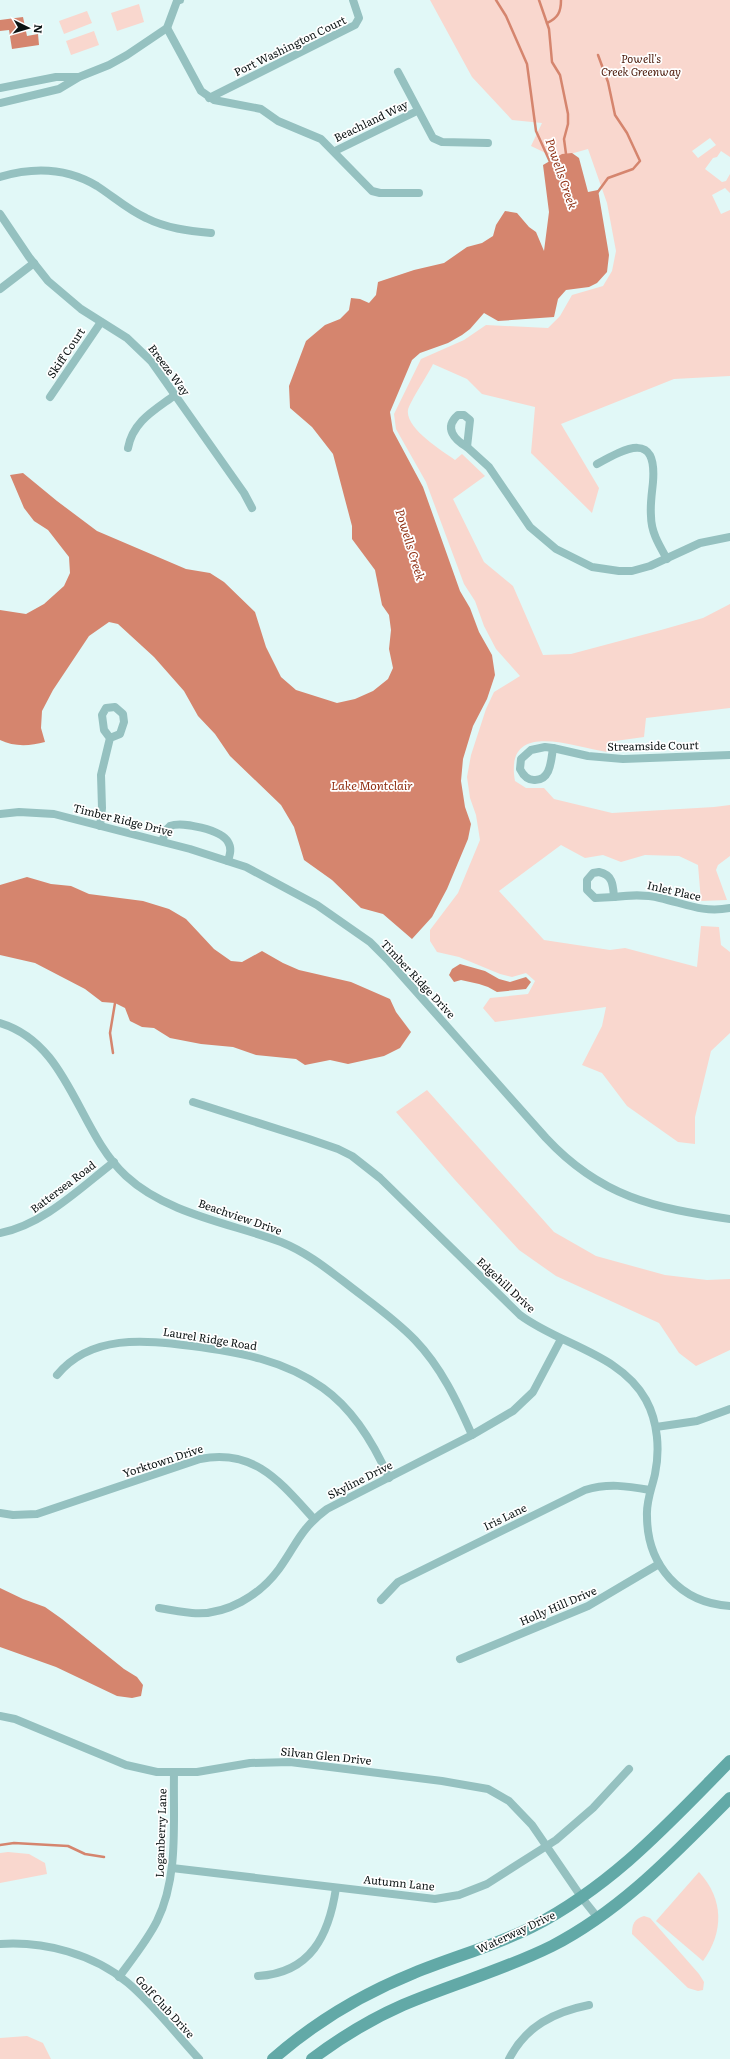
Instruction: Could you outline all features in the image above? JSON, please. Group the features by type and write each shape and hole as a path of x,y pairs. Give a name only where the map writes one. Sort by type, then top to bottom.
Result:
{"main road":[{"name":"Waterway Drive","path":"273,2059 317,2024 362,1996 415,1972 472,1952 530,1928 582,1898 646,1846 730,1761"},
{"path":"312,2059 374,2019 426,1995 527,1958 560,1941 598,1918 648,1879 730,1798"}],"street":[{"name":"Port Washington Court","path":"209,98 356,25 359,18 353,0"},
{"path":"0,103 59,89 79,77 109,65 128,55 167,28 178,1"},
{"path":"167,28 201,92 209,98 261,110 284,124 321,139 335,151 372,191 380,193 419,193"},
{"path":"398,72 430,135 437,140 488,143"},
{"path":"0,88 56,77 79,77"},
{"name":"Beachland Way","path":"335,151 418,111"},
{"path":"0,177 26,170 70,174 98,187 131,211 147,219 164,226 211,233"},
{"name":"Breeze Way","path":"0,214 34,263 64,296 140,349 151,361 244,493 252,508"},
{"path":"0,289 34,263"},
{"name":"Skiff Court","path":"50,397 101,322"},
{"path":"128,448 134,430 140,421 175,395"},
{"path":"468,447 489,467 530,527 556,549 573,559 592,567 619,572 632,571 667,559 700,543 730,537"},
{"path":"597,464 638,447 648,451 651,456 653,474 650,517 658,542 667,559"},
{"path":"100,826 102,808 101,775 110,738"},
{"name":"Streamside Court","path":"553,748 548,772 545,776 536,780 530,780 522,774 519,764 524,755 538,748 553,748 588,756 623,759 730,755"},
{"name":"Timber Ridge Drive","path":"0,814 37,812 162,841 228,860 270,879 317,905 370,942 407,980 550,1142 586,1174 621,1194 643,1202 682,1212 730,1219"},
{"path":"162,841 167,829 170,826 187,825 199,827 226,838 230,847 228,860"},
{"name":"Inlet Place","path":"614,897 630,894 646,895 698,909 730,908"},
{"name":"Beachview Drive","path":"0,1023 21,1031 43,1049 114,1162 126,1176 160,1199 178,1207 281,1242 321,1264 397,1323 416,1340 442,1375 472,1435"},
{"name":"Edgehill Drive","path":"193,1102 309,1139 338,1149 352,1156 380,1178 520,1315 544,1331 614,1366 629,1378 647,1401 656,1427 657,1459 650,1490 647,1516 648,1532 652,1548 659,1564 676,1586 686,1593 709,1603 730,1606"},
{"name":"Battersea Road","path":"0,1234 16,1230 40,1218 114,1162"},
{"name":"Skyline Drive","path":"159,1608 193,1613 206,1613 233,1606 248,1598 271,1579 300,1535 314,1519 338,1503 504,1418 524,1402 539,1382 561,1339"},
{"name":"Laurel Ridge Road","path":"57,1375 70,1361 82,1353 100,1346 130,1341 150,1341 227,1350 269,1360 311,1380 343,1406 370,1439 389,1478"},
{"path":"656,1427 697,1421 730,1409"},
{"name":"Yorktown Drive","path":"0,1513 18,1515 37,1514 200,1459 219,1457 244,1461 268,1472 314,1519"},
{"name":"Iris Lane","path":"381,1600 398,1582 585,1490 614,1485 650,1490"},
{"name":"Holly Hill Drive","path":"460,1659 588,1606 659,1564"},
{"name":"Silvan Glen Drive","path":"0,1716 16,1719 126,1765 174,1773 197,1772 250,1763 290,1762 476,1786 488,1790 510,1801 532,1825 582,1898 598,1918"},
{"name":"Autumn Lane","path":"172,1868 435,1899 459,1896 487,1884 546,1846 575,1825 629,1769"},
{"name":"Loganberry Lane","path":"119,1977 156,1922 165,1899 172,1868 174,1773"},
{"path":"258,1976 280,1973 290,1969 309,1955 320,1942 330,1920 336,1888"},
{"name":"Golf Club Drive","path":"0,1944 33,1944 50,1947 87,1959 119,1977 141,1995 199,2059"},
{"path":"509,2059 522,2038 545,2019 572,2008 589,2005"}],"green space":[{"name":"Powell's Creek Greenway","path":"430,0 730,0 730,157 721,151 717,157 713,158 705,169 722,182 726,181 730,174 730,193 725,188 712,195 721,214 730,210 730,376 674,379 561,424 599,488 592,513 531,453 535,407 482,394 467,379 433,364 408,410 412,424 434,445 455,460 462,454 485,476 453,499 484,562 513,586 543,655 571,654 661,630 703,618 730,604 730,708 646,718 644,737 608,742 607,752 544,741 530,743 520,750 514,762 515,781 526,788 544,788 554,799 612,813 730,805 730,856 718,865 716,870 727,900 701,901 698,865 679,856 645,855 621,862 603,855 585,858 561,845 499,891 544,940 610,950 625,948 697,967 701,926 719,927 721,945 730,952 730,1033 711,1051 695,1117 695,1144 678,1142 627,1106 602,1073 582,1065 602,1026 606,1007 495,1022 483,1008 490,998 528,994 535,981 526,973 512,977 500,974 459,957 437,952 430,941 430,930 458,893 480,840 476,815 470,798 467,777 471,755 486,709 494,692 520,676 496,649 484,626 475,601 464,584 426,482 396,429 394,414 421,359 464,340 486,325 548,328 560,316 572,295 603,286 612,271 616,251 607,203 588,149 556,158 531,146 542,123 512,120 472,77","holes":["710,138 716,145 698,158 692,151"]},
{"path":"139,4 144,22 117,31 111,13"},
{"path":"87,11 92,23 64,34 59,21"},
{"path":"94,31 99,45 71,55 66,41"},
{"path":"427,1090 554,1232 596,1256 665,1275 707,1280 730,1279 730,1350 696,1366 679,1353 659,1323 556,1276 519,1250 455,1180 396,1112"},
{"path":"8,1852 29,1854 45,1863 47,1874 0,1883 0,1853"},
{"path":"699,1872 713,1893 717,1904 718,1916 718,1927 715,1939 703,1961 656,1921"},
{"path":"644,1916 650,1918 699,1974 704,1982 703,1990 698,1991 688,1988 632,1934 634,1922"},
{"path":"27,2036 43,2043 51,2059 0,2059 0,2038"}],"water":[{"path":"23,17 27,36 38,34 39,45 12,49 9,30 0,31 0,20"},
{"name":"Lake Montclair","path":"572,153 579,158 588,192 598,190 609,255 607,272 597,283 589,287 566,290 558,299 554,317 498,321 484,313 470,329 462,335 448,343 420,353 412,360 390,412 393,431 423,487 460,591 470,608 479,632 492,655 495,675 487,699 473,726 463,759 461,781 465,807 471,824 468,839 447,889 432,917 412,939 383,914 361,908 332,880 304,860 294,827 281,805 230,756 215,734 198,716 184,691 154,657 118,624 109,622 89,636 53,690 42,711 41,728 45,742 22,745 11,744 0,740 0,610 26,614 44,604 64,586 70,573 69,557 48,530 34,521 24,508 10,475 23,473 97,531 186,569 210,573 224,582 255,612 266,647 281,677 296,690 337,703 355,699 373,691 388,679 393,668 389,649 391,630 389,615 382,605 375,570 352,539 352,526 333,454 312,427 290,408 289,386 306,341 325,325 340,319 349,310 351,298 360,299 369,303 376,295 378,282 414,270 444,263 467,247 482,243 493,236 496,225 505,211 517,213 529,227 536,232 544,251 549,212 543,165 562,154"},
{"path":"27,877 51,884 71,886 89,894 143,901 169,909 186,919 214,949 231,961 242,962 262,951 299,970 351,982 390,999 396,1012 411,1032 400,1048 384,1056 348,1064 330,1060 305,1065 296,1059 256,1055 233,1047 201,1044 170,1038 154,1028 142,1027 130,1021 125,1008 115,1003 102,1002 85,989 35,963 0,955 0,885"},
{"path":"460,964 485,971 499,979 510,982 526,977 531,982 526,989 497,992 479,984 461,980 454,982 449,975 452,969"},
{"path":"0,1588 45,1607 62,1619 124,1669 137,1677 143,1685 141,1696 132,1698 117,1696 56,1667 0,1647"}],"waterway":[{"name":"Powells Creek","path":"496,0 506,16 527,64 536,131 551,164"},
{"path":"539,0 549,29 552,62 560,75 568,114 568,124 564,139 566,154"},
{"path":"547,23 554,19 558,14 561,0"},
{"path":"597,193 608,178 633,169 640,161 627,133 615,115 608,82 598,55"},
{"path":"113,1053 110,1033 115,1003"},
{"path":"0,1845 14,1843 68,1846 85,1854 104,1857"}]}
